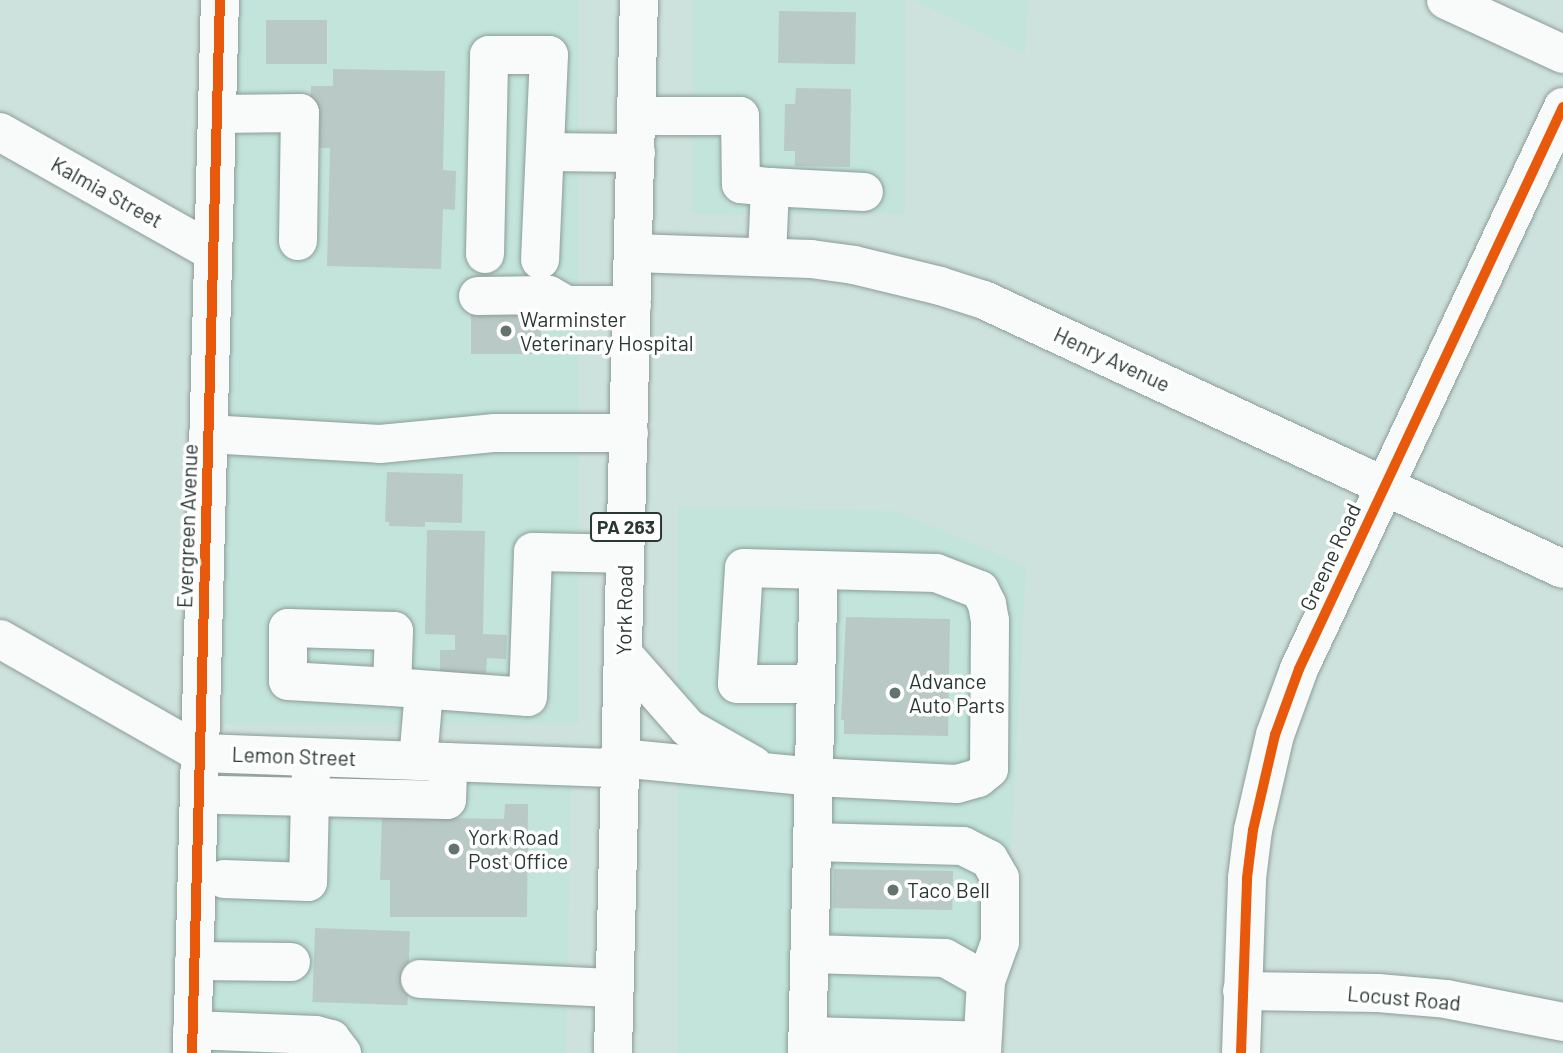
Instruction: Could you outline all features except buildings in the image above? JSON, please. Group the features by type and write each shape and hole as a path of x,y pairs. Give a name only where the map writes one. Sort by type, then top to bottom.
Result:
{"main road":[{"name":"Evergreen Avenue","path":"192,1041 220,0"},
{"name":"York Road","path":"613,1053 639,0"},
{"path":"1446,0 1563,54"},
{"path":"485,254 489,55 549,55 540,260"},
{"path":"545,152 636,134 741,104 741,184 864,192"},
{"name":"Greene Road","path":"1241,1053 1247,878 1253,830 1275,736 1299,669 1563,107"},
{"path":"217,114 300,113 298,241"},
{"name":"Kalmia Street","path":"0,132 213,252"},
{"path":"767,256 771,187"},
{"name":"Henry Avenue","path":"633,253 767,256 854,265 984,300 1563,569"},
{"path":"478,296 549,295 565,305 632,305"},
{"path":"208,434 380,444 495,433 629,433"},
{"path":"220,795 447,800 408,689 528,697 533,552 625,554"},
{"path":"812,842 963,846 989,859 999,878 1000,942 986,982 982,1047 807,1044 810,954 812,842 819,570 744,568 737,684 816,684"},
{"name":"Lemon Street","path":"0,639 200,753 433,761 619,763 957,784 978,778 989,769 990,621 988,604 980,590 936,573 819,570"},
{"path":"623,654 688,728 764,772"},
{"path":"223,879 307,882 312,757"},
{"path":"810,954 946,958 986,982"},
{"path":"194,961 291,962"},
{"path":"420,979 614,988"},
{"name":"Locust Road","path":"1242,991 1378,993 1446,999 1563,1022"},
{"path":"192,1041 286,1043 331,1040 342,1053"}],"shaded area":[{"path":"224,0 579,0 579,724 224,724"},
{"path":"692,0 905,0 905,214 692,214"},
{"path":"913,0 1028,0 1025,54"},
{"path":"678,507 896,511 1026,566 1000,1053 677,1053"},
{"path":"202,776 571,782 566,1053 197,1053"}],"cycle path":[{"path":"192,1053 220,0"},
{"path":"1241,1053 1247,878 1253,830 1275,735 1299,669 1563,107"}],"place":[{"name":"Warminster Veterinary Hospital","path":"506,331"},
{"name":"Advance Auto Parts","path":"895,693"},
{"name":"York Road Post Office","path":"454,849"},
{"name":"Taco Bell","path":"893,890"}]}
